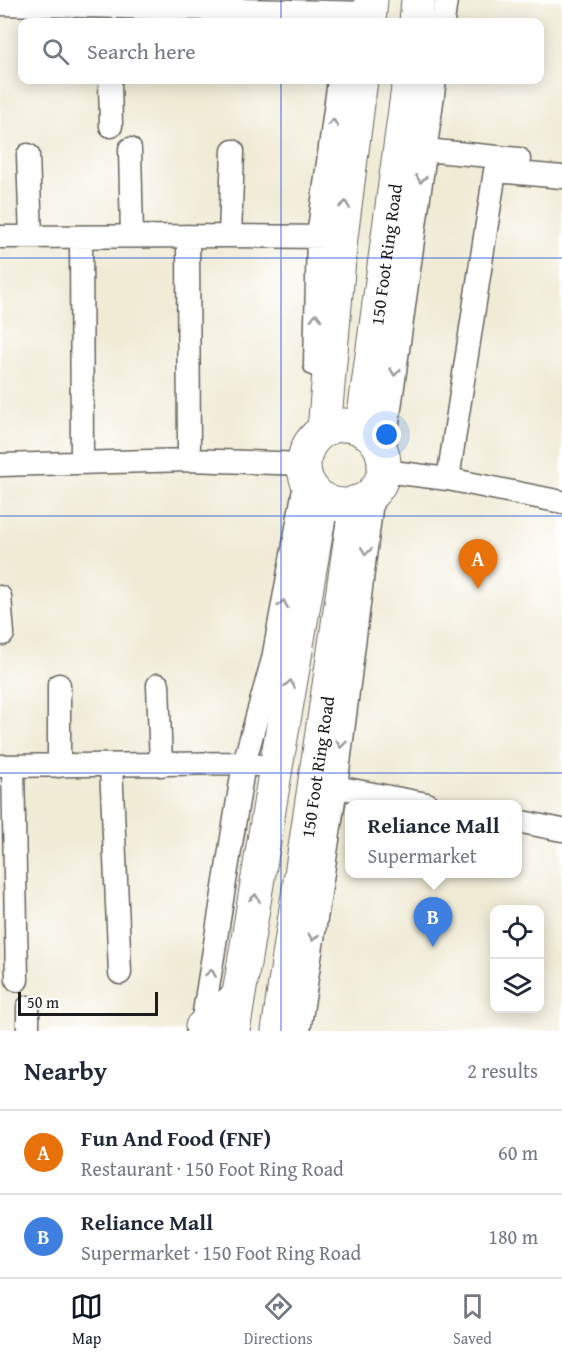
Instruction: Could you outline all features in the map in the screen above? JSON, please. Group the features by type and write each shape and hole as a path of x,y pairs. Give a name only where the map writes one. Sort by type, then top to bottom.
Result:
{"highway":[{"path":"416,18 418,0"},
{"path":"212,1030 238,997 276,767 314,462 330,237 361,84"},
{"name":"150 Foot Ring Road","path":"362,430 408,84"},
{"path":"337,426 350,426 362,430 380,447 374,481 349,505 335,504 314,462 337,426"},
{"name":"150 Foot Ring Road","path":"278,1031 374,481"}],"street":[{"path":"444,18 446,0"},
{"path":"0,4 109,10 359,12"},
{"path":"110,84 111,126"},
{"path":"0,237 330,237 339,84"},
{"path":"299,1031 336,787 374,481 434,84"},
{"path":"130,149 132,236"},
{"path":"425,150 562,163"},
{"path":"230,236 233,152"},
{"path":"28,155 31,237"},
{"path":"448,479 495,171 562,177"},
{"path":"188,236 189,460"},
{"path":"81,237 82,462"},
{"path":"0,465 189,460 314,462 273,659 244,763 212,1030"},
{"path":"374,481 448,479 562,502"},
{"path":"0,597 3,634"},
{"path":"59,685 59,766"},
{"path":"158,685 161,765"},
{"path":"17,980 6,766 244,763 276,767"},
{"path":"111,765 120,973"},
{"path":"336,787 406,800"},
{"path":"522,822 562,830"},
{"path":"28,1006 28,1031"}],"place":[{"name":"Fun And Food (FNF)","path":"478,589"},
{"name":"Reliance Mall","path":"433,947"}]}
